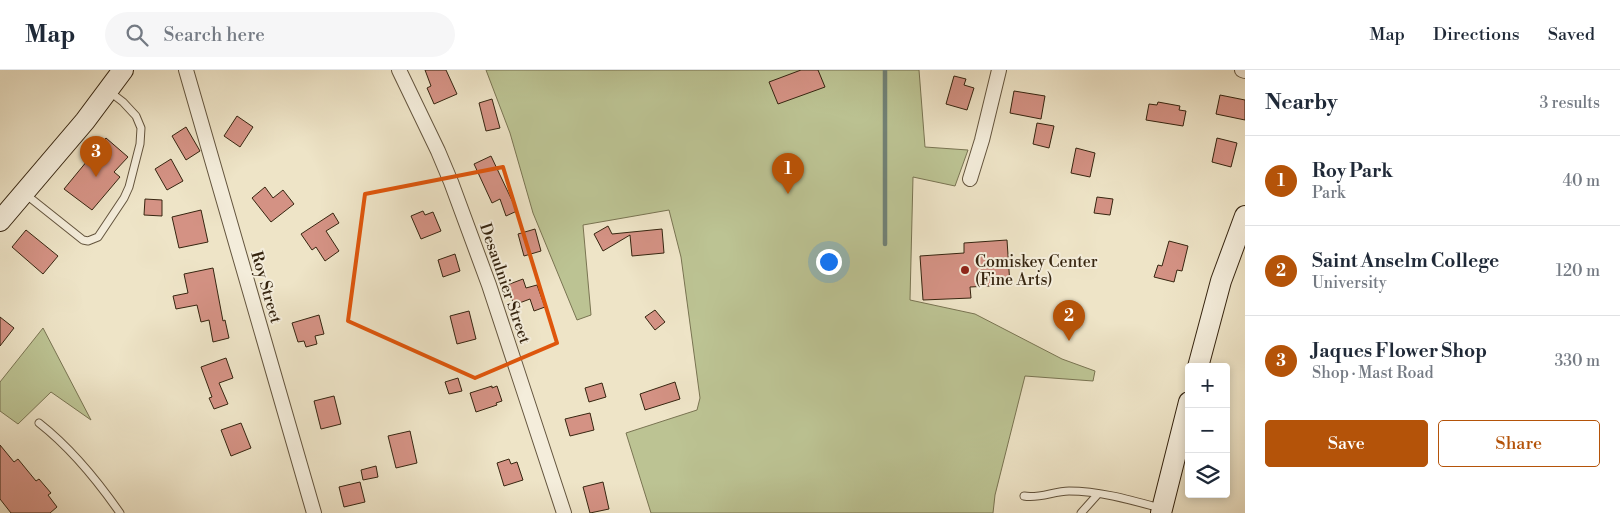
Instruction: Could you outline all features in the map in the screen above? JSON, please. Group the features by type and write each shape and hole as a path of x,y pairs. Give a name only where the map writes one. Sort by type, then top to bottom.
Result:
{"street":[{"path":"5,213 109,91 123,70"},
{"name":"Roy Street","path":"186,70 314,513"},
{"name":"Desaulnier Street","path":"399,70 451,182 492,294 564,513"},
{"path":"970,179 982,140 999,70"},
{"path":"1199,363 1221,281 1243,224"},
{"path":"1162,511 1188,408"}],"lane":[{"path":"24,193 83,240 88,241 98,237 124,198 129,187 141,134 139,122 132,110 109,91"},
{"path":"39,423 56,436 72,453 120,513"},
{"path":"1024,496 1033,497 1067,491 1098,494 1131,500 1162,511"},
{"path":"1081,513 1098,494"}],"highlighted area":[{"path":"503,167 557,343 475,378 348,321 365,194"}],"green space":[{"path":"486,70 919,70 925,147 968,150 955,186 913,177 910,300 975,314 1062,359 1095,371 1093,381 1025,376 995,495 993,513 651,513 626,433 697,410 700,398 681,257 669,210 583,225 591,315 577,320 533,213 510,133"},
{"path":"43,328 91,420 51,392 18,424 0,411 0,382"}],"building":[{"path":"425,70 446,70 457,94 434,104 427,88 431,86"},
{"path":"801,70 818,70 825,87 778,104 769,82"},
{"path":"954,76 966,79 964,85 974,88 967,110 946,104"},
{"path":"1014,91 1045,96 1041,119 1010,113"},
{"path":"1220,95 1245,100 1245,120 1216,114"},
{"path":"492,99 500,128 486,131 479,103"},
{"path":"1158,102 1180,106 1179,110 1186,111 1183,126 1146,120 1149,104 1157,105"},
{"path":"237,116 253,127 240,147 224,136"},
{"path":"1037,123 1054,126 1049,148 1033,144"},
{"path":"186,127 200,151 186,160 172,136"},
{"path":"106,138 128,157 114,172 120,177 92,210 64,189"},
{"path":"1217,138 1237,143 1231,167 1212,162"},
{"path":"1076,148 1095,153 1090,177 1071,173"},
{"path":"491,156 517,211 506,216 500,199 492,203 474,164"},
{"path":"171,159 183,181 167,190 155,169"},
{"path":"265,187 273,198 283,190 294,204 271,222 252,198"},
{"path":"1097,197 1113,199 1110,215 1094,213"},
{"path":"145,199 162,200 162,216 144,215"},
{"path":"201,210 208,242 179,248 172,217"},
{"path":"423,211 425,215 433,212 441,231 421,239 411,216"},
{"path":"333,213 339,223 326,231 339,251 325,261 316,247 312,250 301,234"},
{"path":"608,226 612,234 662,229 664,253 632,256 630,235 603,251 594,234"},
{"path":"535,229 541,251 524,256 518,234"},
{"path":"26,230 58,256 43,274 12,247"},
{"name":"Comiskey Center (Fine Arts)","path":"1007,240 1010,285 970,287 971,298 923,300 920,256 964,253 964,243"},
{"path":"1169,241 1188,246 1182,271 1177,270 1174,282 1154,277 1158,265 1162,266"},
{"path":"455,254 460,271 443,277 438,260"},
{"path":"213,268 223,321 225,320 229,338 213,342 209,320 201,322 197,305 176,309 173,296 188,293 184,274"},
{"path":"523,279 526,288 537,285 545,307 534,311 530,299 514,305 507,285"},
{"path":"655,310 665,322 655,330 645,317"},
{"path":"469,311 476,339 457,344 450,316"},
{"path":"319,315 324,334 315,336 317,344 306,347 304,341 298,342 292,323"},
{"path":"0,317 14,328 0,346"},
{"path":"226,358 233,378 219,383 228,404 214,409 209,398 212,397 201,367"},
{"path":"458,378 462,391 449,394 445,382"},
{"path":"675,382 680,399 645,410 640,394"},
{"path":"602,383 606,397 589,402 585,388"},
{"path":"492,386 492,388 497,386 502,401 496,403 497,405 476,412 470,393"},
{"path":"334,396 341,424 321,429 314,401"},
{"path":"590,413 594,430 570,436 565,419"},
{"path":"241,423 251,448 231,456 221,430"},
{"path":"410,431 417,463 396,468 388,436"},
{"path":"0,445 14,462 18,459 36,481 39,479 51,493 48,495 57,507 50,513 11,513 0,499"},
{"path":"509,459 511,464 517,462 523,480 504,486 497,463"},
{"path":"376,466 378,477 363,480 361,470"},
{"path":"360,482 365,502 344,507 339,487"},
{"path":"603,482 609,509 590,513 583,487"}],"waterway":[{"path":"885,70 885,244"}],"place":[{"name":"Jaques Flower Shop","path":"96,177"},
{"name":"Roy Park","path":"788,194"},
{"name":"Comiskey Center (Fine Arts)","path":"965,270"},
{"name":"Saint Anselm College","path":"1069,341"}]}
